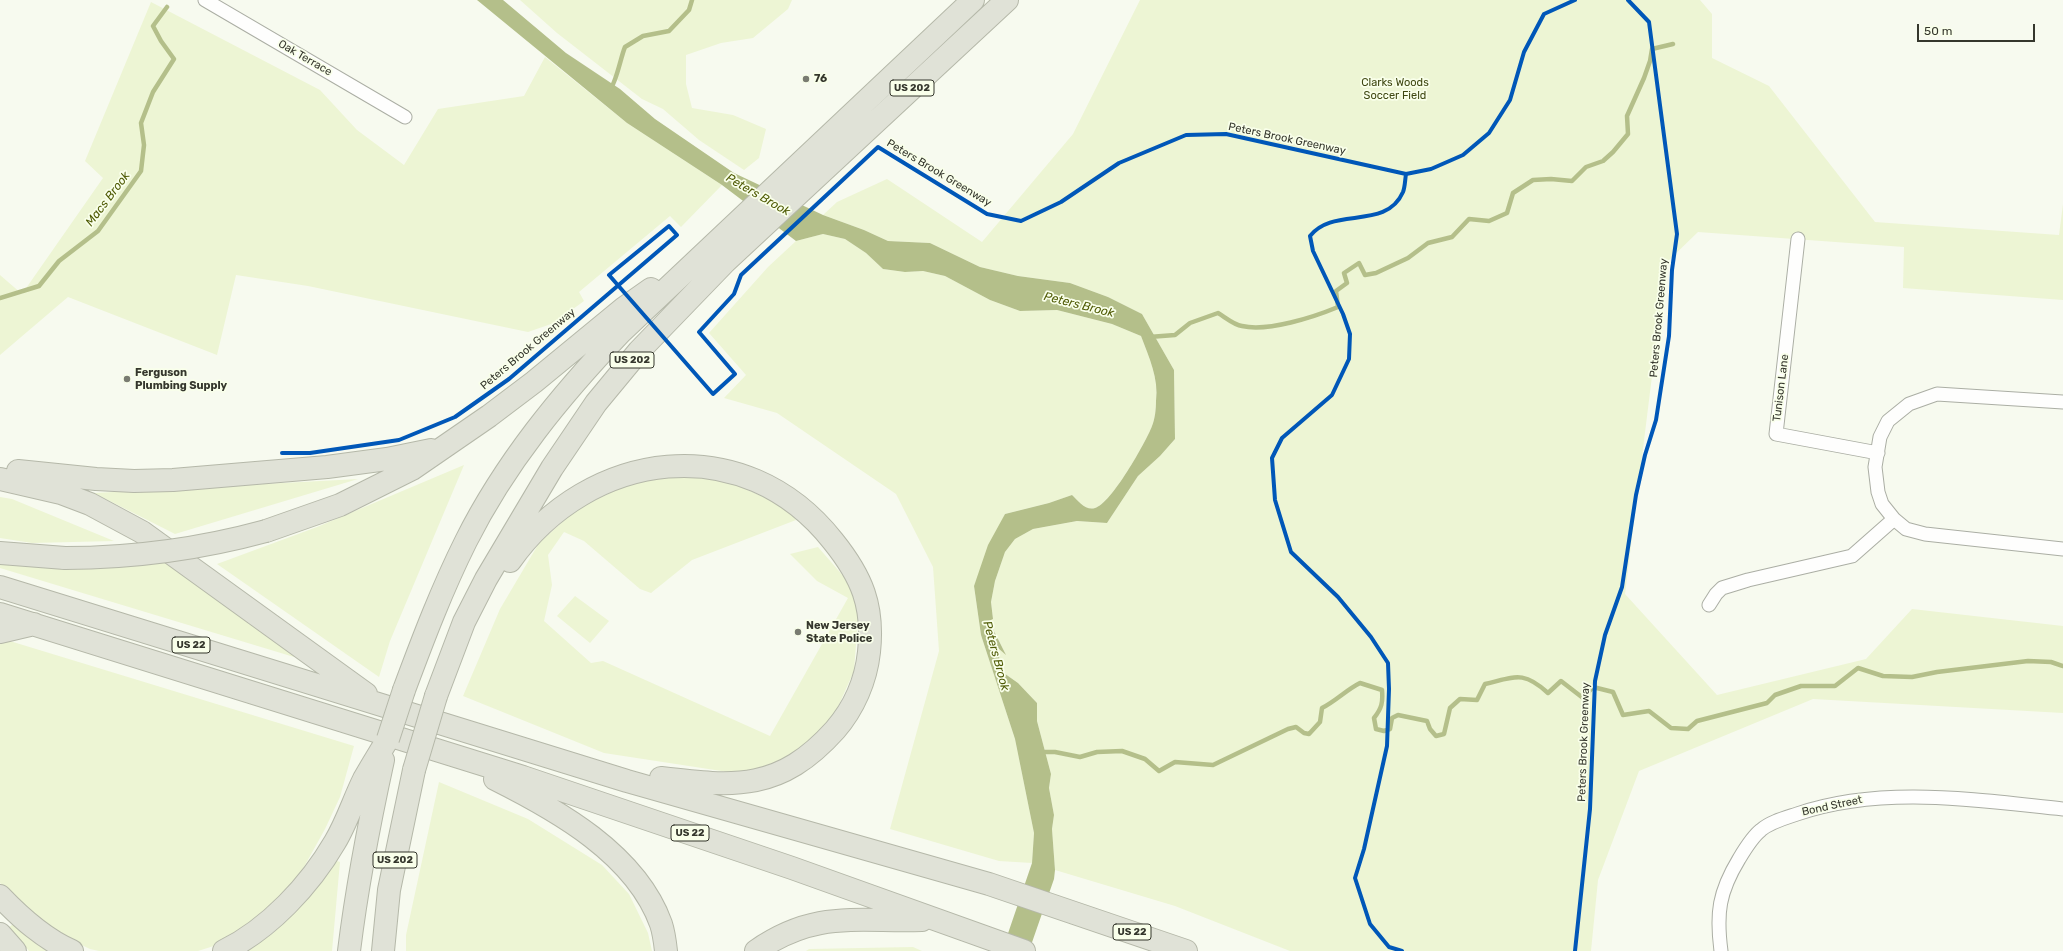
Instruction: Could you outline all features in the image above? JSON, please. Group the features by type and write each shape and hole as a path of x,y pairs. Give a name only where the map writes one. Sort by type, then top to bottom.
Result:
{"highway":[{"name":"US 202","path":"349,951 369,819 371,782 388,740 404,690 429,623 467,540 518,455 548,415 586,369 708,249 973,0"},
{"name":"US 202","path":"383,951 389,890 414,770 436,696 464,622 486,579 522,516 582,422 639,351 725,262 1007,0"},
{"path":"0,553 65,558 155,554 226,542 266,531 340,505 412,468 489,416 624,308 708,249"},
{"path":"0,471 96,480 173,480 276,473 335,466 394,458 443,446"},
{"path":"464,622 487,602 502,573 531,534 543,522 569,501 590,488 627,474 657,467 678,466 697,466 734,474 752,479 776,491 807,511 819,522 843,552 858,577 869,608 871,633 867,668 861,686 843,721 819,748 796,765 780,774 762,780 747,783 719,784 688,783 656,777 627,781"},
{"path":"0,479 61,494 90,504 142,532 382,705"},
{"name":"US 22","path":"0,587 627,781 989,884 1079,913 1186,951"},
{"name":"US 22","path":"0,614 602,803 792,868 1024,951"},
{"path":"0,632 34,624"},
{"path":"442,752 554,810 587,833 627,868 646,895 661,924 666,951"},
{"path":"224,951 239,944 261,928 277,914 304,885 335,843 350,814 371,782"},
{"path":"0,896 28,924 48,938 72,951"},
{"path":"756,951 778,937 823,922 853,919 936,920"},
{"path":"0,934 15,951"}],"street":[{"name":"Oak Terrace","path":"205,0 405,117"},
{"name":"Tunison Lane","path":"1798,239 1776,434 1878,453"},
{"path":"2063,402 1937,394 1910,404 1888,421 1880,437 1875,467 1878,492 1882,504 1894,519 1906,529 1925,534 2063,549"},
{"path":"1709,605 1722,588 1748,580 1852,556 1894,519"},
{"name":"Bond Street","path":"1721,951 1718,926 1721,897 1726,880 1746,848 1761,830 1778,821 1813,808 1861,799 1954,798 2063,809"}],"green space":[{"path":"520,0 792,0 788,9 753,38 721,43 686,55 686,84 692,108 733,115 766,129 759,158 744,170 699,140 663,109 642,99 557,33"},
{"name":"Clarks Woods Soccer Field","path":"1140,0 1700,0 1712,14 1712,58 1769,86 1875,222 2059,235 2063,204 2063,300 1903,288 1904,247 1698,232 1666,263 1625,594 1717,695 1866,659 1912,609 2063,626 2063,713 1813,699 1639,771 1598,880 1591,951 1290,951 1175,906 1055,870 1052,829 1054,815 1049,788 1051,774 1037,721 1037,703 1018,683 1001,671 998,647 1005,653 989,620 993,619 991,602 995,581 1005,552 1015,539 1033,529 1077,521 1107,523 1138,476 1160,456 1175,439 1174,370 1142,314 1108,297 1070,283 1018,276 980,267 930,243 888,241 864,230 823,215 837,202 887,179 982,242 1073,134"},
{"path":"151,2 320,90 357,130 404,165 438,109 524,96 545,57 627,123 722,185 681,227 670,216 579,292 584,301 554,323 528,332 308,286 236,275 217,355 68,297 0,355 0,275 22,294 103,178 85,161"},
{"path":"823,234 845,239 866,253 883,269 905,272 923,271 945,276 990,300 1020,311 1057,310 1112,324 1141,336 1150,360 1155,376 1157,393 1155,417 1136,458 1110,496 1102,504 1092,509 1085,507 1072,495 1049,503 1005,514 974,586 981,635 1015,739 1034,833 1032,863 999,861 890,829 939,651 933,567 896,494 777,413 724,398 746,375 709,333 768,267 796,241"},
{"path":"464,465 390,641 379,677 217,564 317,527"},
{"path":"678,476 717,477 785,506 796,520 692,560 651,593 640,589 584,541 564,532 548,555 552,585 544,621 591,663 603,661 770,736 848,598 817,581 790,554 818,547 852,586 859,605 854,671 833,718 793,755 747,773 728,772 604,753 463,696 500,609 539,543 577,509 637,480"},
{"path":"358,479 175,534 94,493"},
{"path":"0,497 12,499 114,541 32,543 0,538"},
{"path":"0,561 168,562 295,656 294,657 0,568"},
{"path":"575,596 609,621 590,643 557,616"},
{"path":"0,638 354,746 340,797 325,829 294,885 265,918 223,943 198,951 99,951 90,949 67,938 43,924 0,883"},
{"path":"439,782 528,819 602,865 629,894 648,933 652,951 406,951 406,935"},
{"path":"337,861 340,862 332,951 246,951 272,934 292,915"},
{"path":"13,924 39,946 50,951 29,951 8,928"},
{"path":"913,947 922,951 806,951 809,949"}],"water":[{"name":"Peters Brook","path":"477,0 503,0 566,53 620,89 655,119 734,173 823,215 864,230 888,241 930,243 980,267 1018,276 1070,283 1108,297 1142,314 1174,370 1175,439 1160,456 1138,476 1107,523 1077,521 1033,529 1015,539 1005,552 995,581 991,602 993,619 989,621 1006,655 998,648 1001,671 1018,683 1037,703 1037,721 1051,774 1049,788 1054,815 1052,829 1055,870 1054,879 1029,951 1002,951 1032,863 1034,833 1015,739 981,635 974,586 988,545 1005,514 1049,503 1072,495 1085,507 1092,509 1095,508 1102,504 1110,496 1127,472 1148,434 1156,411 1157,393 1155,376 1141,336 1112,324 1057,310 1020,311 990,300 945,276 923,271 905,272 883,269 866,253 845,239 823,234 796,241 722,185 627,123"}],"waterway":[{"path":"610,89 614,82 625,47 643,36 669,31 689,10 692,0"},
{"name":"Macs Brook","path":"0,298 39,286 59,261 98,231 141,171 144,145 141,123 153,92 174,59 161,41 153,26 167,7"},
{"path":"1149,337 1175,335 1190,323 1218,313 1230,321 1242,326 1265,327 1304,319 1328,311 1338,307 1336,291 1347,283 1344,273 1359,263 1365,275 1376,273 1408,258 1428,243 1452,237 1469,219 1489,221 1507,213 1513,193 1533,180 1551,179 1572,181 1586,167 1603,161 1613,152 1628,134 1627,116 1644,78 1650,61 1652,49 1673,44"},
{"path":"1041,752 1055,752 1080,757 1097,752 1122,751 1145,759 1159,771 1175,762 1213,765 1288,729 1296,727 1304,733 1309,734 1320,722 1322,708 1360,683 1382,690 1381,705 1374,718 1376,729 1384,731 1390,729 1392,718 1398,715 1427,721 1430,729 1436,736 1444,734 1450,708 1460,699 1477,700 1485,684 1518,677 1532,681 1548,693 1561,681 1583,698 1593,687 1613,692 1623,715 1649,711 1671,728 1688,729 1697,721 1767,703 1775,695 1801,686 1835,686 1858,668 1883,676 1912,677 1937,672 2028,661 2051,662 2063,666"}],"cycle path":[{"path":"1402,951 1389,947 1370,924 1355,878 1364,849 1387,746 1389,689 1388,663 1371,637 1338,597 1291,552 1275,500 1272,458 1282,438 1332,395 1349,359 1350,334 1343,314 1313,251 1310,236 1320,227 1332,222 1372,215 1385,211 1395,204 1403,192 1406,174 1431,169 1463,155 1489,133 1510,100 1524,52 1544,14 1575,0"},
{"name":"Peters Brook Greenway","path":"1575,951 1590,809 1595,681 1605,635 1622,587 1636,495 1645,455 1656,420 1669,336 1672,270 1677,234 1649,22 1628,0"},
{"name":"Peters Brook Greenway","path":"282,453 310,453 399,440 455,417 509,379 677,235 669,226 609,275 713,394 735,374 699,332 734,294 741,275 878,147 987,214 1021,221 1061,202 1119,163 1186,135 1226,134 1406,174"}],"place":[{"name":"76","path":"806,79"},
{"name":"Ferguson Plumbing Supply","path":"127,379"},
{"name":"New Jersey State Police","path":"798,632"}]}
